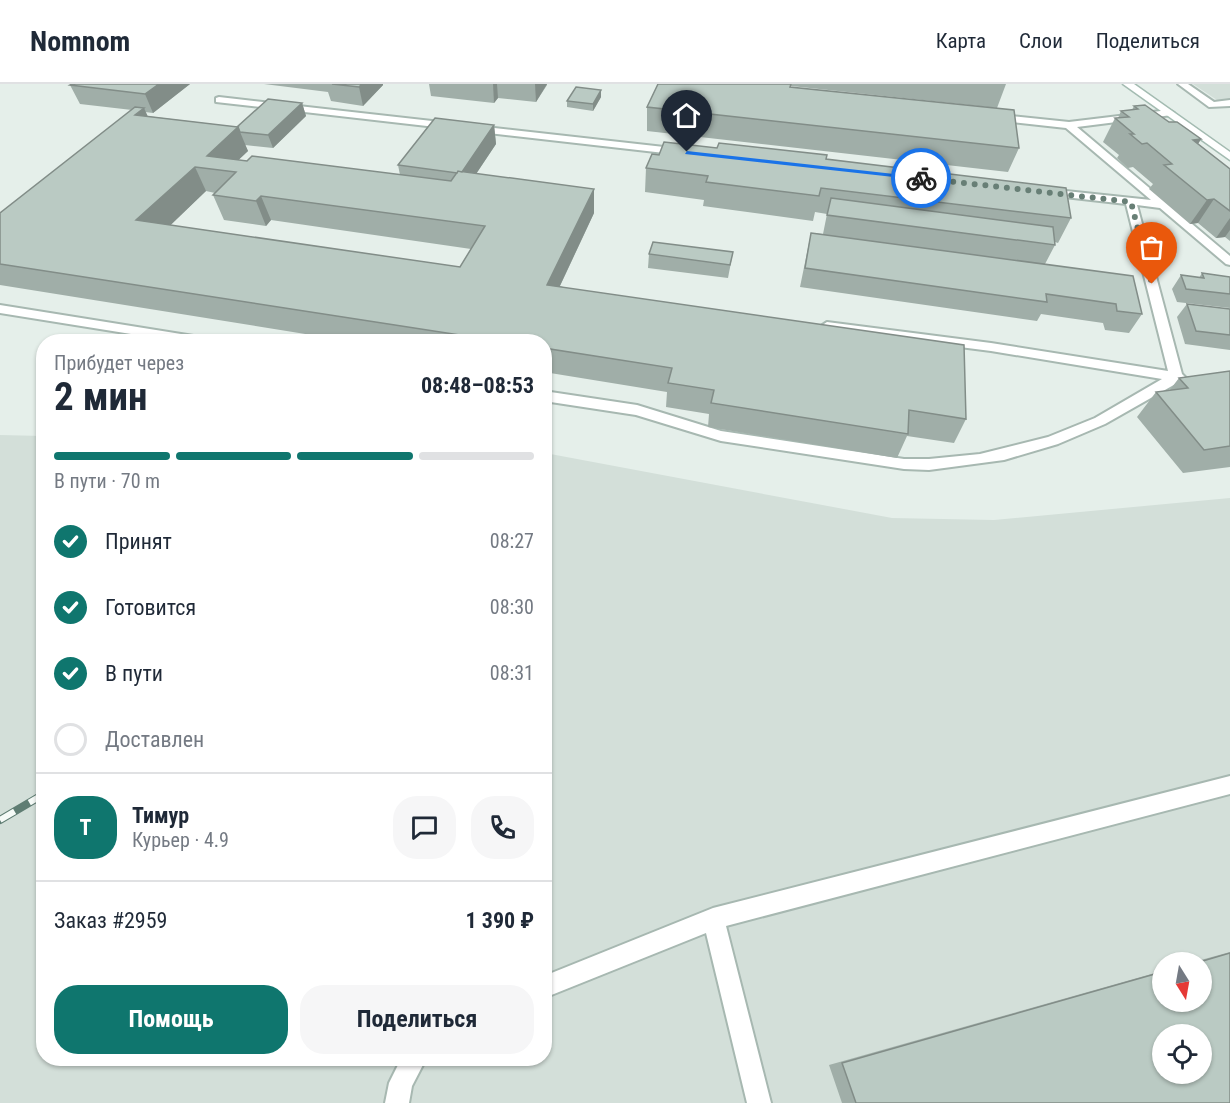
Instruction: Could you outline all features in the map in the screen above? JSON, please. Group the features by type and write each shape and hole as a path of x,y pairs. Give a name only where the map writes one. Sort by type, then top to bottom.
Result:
{"main road":[{"path":"1128,84 1230,157"}],"lane":[{"path":"1182,84 1212,105 1230,103"},
{"path":"219,100 693,153"},
{"path":"976,116 1069,125 1169,113"},
{"path":"1069,125 1230,262"},
{"path":"1036,191 1162,205"},
{"path":"1131,202 1176,377"},
{"path":"0,309 156,334"},
{"path":"808,324 938,339 1197,381"},
{"path":"552,397 637,410 721,436 904,464 933,465 981,460 1070,434 1102,420 1176,377"},
{"path":"552,984 713,919 1230,785"},
{"path":"713,919 759,1103"},
{"path":"397,1103 401,1083 410,1066"}],"shaded area":[{"path":"1193,84 1230,84 1230,99 1217,100"},
{"path":"0,435 36,436 36,1066 552,1066 552,454 892,518 994,520 1230,498 1230,1103 0,1103"}],"building":[{"path":"159,84 145,94 70,85"},
{"path":"332,84 362,84 359,87"},
{"path":"658,84 791,84 790,87 1014,110 1019,148 647,107"},
{"path":"576,87 601,90 593,104 567,101"},
{"path":"268,99 302,103 268,135 240,132 237,127"},
{"path":"1145,105 1169,122 1177,122 1201,139 1193,140 1230,169 1230,211 1214,199 1207,200 1164,165 1172,164 1147,143 1142,144 1115,118 1129,117 1121,111 1138,109 1134,106"},
{"path":"135,107 144,108 135,115 238,127 207,156 247,161 252,156 451,181 458,171 594,189 547,285 964,345 966,419 909,410 908,434 711,403 714,390 668,383 672,368 552,349 552,334 453,334 0,264 0,213","holes":["195,167 236,172 213,195 256,201 261,196 485,226 460,267 136,220"]},
{"path":"435,118 494,125 462,172 398,165"},
{"path":"664,142 717,148 719,143 827,155 826,159 1066,188 1071,218 821,188 819,196 706,182 708,176 646,168 652,154 659,155"},
{"path":"831,198 1053,227 1055,245 827,215"},
{"path":"811,233 1133,276 1142,314 1117,311 1116,304 1046,294 1047,302 805,268"},
{"path":"653,242 733,252 730,265 649,254"},
{"path":"1202,273 1230,277 1230,294 1186,289 1181,275 1204,278"},
{"path":"1187,304 1230,309 1230,335 1196,331"},
{"path":"1230,371 1230,446 1204,450 1156,392 1188,388 1179,378"},
{"path":"1230,953 1230,1103 856,1103 842,1063 1152,975 1152,1012 1212,1012 1212,958"}],"railway":[{"path":"0,820 36,799"}],"way so far":[{"path":"921,178 1131,202 1152,284"}],"route":[{"path":"687,152 921,178"}]}
